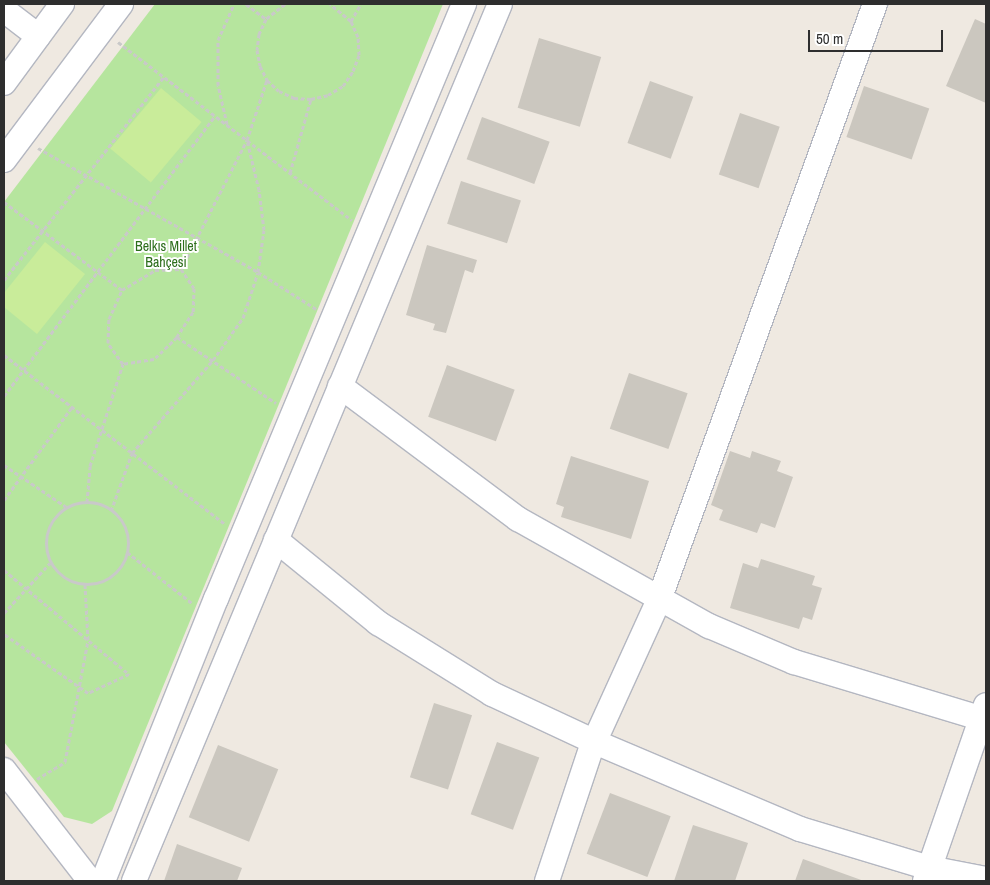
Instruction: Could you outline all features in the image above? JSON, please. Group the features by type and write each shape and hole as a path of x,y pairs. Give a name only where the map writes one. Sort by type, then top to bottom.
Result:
{"street":[{"path":"7,4 4,10 38,36"},
{"path":"4,83 62,4"},
{"path":"4,160 121,4"},
{"path":"103,881 209,616 464,4"},
{"path":"134,881 500,4"},
{"path":"547,881 595,742 659,600 876,4"},
{"path":"340,386 518,519 659,600 709,626 794,662 984,715 927,875"},
{"path":"276,540 378,623 492,694 595,742 800,829 927,875 986,879"},
{"path":"4,770 90,881"}],"path":[{"path":"227,125 218,85 218,40 234,4"},
{"path":"246,4 266,19"},
{"path":"285,4 266,19 259,34 257,50 268,80 287,94 311,99 328,95 343,86 354,72 358,46 351,21 330,4"},
{"path":"351,21 360,4"},
{"path":"101,29 368,232"},
{"path":"4,280 164,77"},
{"path":"180,269 248,140 268,80"},
{"path":"290,173 311,99"},
{"path":"4,396 215,116"},
{"path":"21,137 85,176 258,272 332,319"},
{"path":"111,510 132,453 212,360 243,318 258,272 264,230 259,190 248,140"},
{"path":"4,202 122,290"},
{"path":"123,364 108,343 109,319 122,290 156,270 180,269"},
{"path":"123,364 154,359 177,337 193,312 194,288 180,269"},
{"path":"177,337 293,414"},
{"path":"4,355 242,537"},
{"path":"87,502 90,466 100,428 123,364"},
{"path":"4,500 72,407"},
{"path":"4,465 68,508"},
{"path":"87,502 111,510 126,532 126,552 119,568 110,577 85,584 71,582 50,563 46,549 46,535 51,522 68,508 87,502"},
{"path":"126,552 209,616"},
{"path":"4,614 50,563"},
{"path":"4,570 129,674 88,693 4,634"},
{"path":"19,790 65,762 88,640 85,584"}],"green space":[{"name":"Belkıs Millet Bahçesi","path":"155,4 443,4 112,811 92,824 64,817 4,742 4,202"},
{"path":"161,88 202,122 151,183 110,149"},
{"path":"45,242 85,274 37,334 4,307 4,293"}],"building":[{"path":"975,19 986,24 986,103 946,86"},
{"path":"539,38 601,57 580,127 518,108"},
{"path":"650,81 693,97 671,159 627,143"},
{"path":"864,86 929,108 912,160 846,137"},
{"path":"740,113 780,127 759,188 719,174"},
{"path":"482,117 550,142 534,184 467,159"},
{"path":"461,181 521,200 507,243 447,224"},
{"path":"427,245 477,260 473,273 465,270 446,333 433,330 435,324 406,315"},
{"path":"447,365 515,390 496,441 428,417"},
{"path":"629,373 688,393 668,449 610,429"},
{"path":"730,451 750,458 752,451 781,461 777,471 793,477 775,528 761,523 757,533 719,520 723,510 711,505"},
{"path":"571,456 649,481 631,539 561,517 564,507 556,504"},
{"path":"761,559 815,576 812,585 822,588 812,620 803,617 799,629 730,608 743,563 758,568"},
{"path":"434,703 472,715 448,790 410,777"},
{"path":"497,742 539,757 513,830 471,814"},
{"path":"218,745 278,769 249,842 189,817"},
{"path":"610,793 671,816 647,877 587,854"},
{"path":"693,825 748,843 735,881 674,881"},
{"path":"177,844 242,868 237,881 164,881"},
{"path":"803,859 864,881 795,881"}]}
